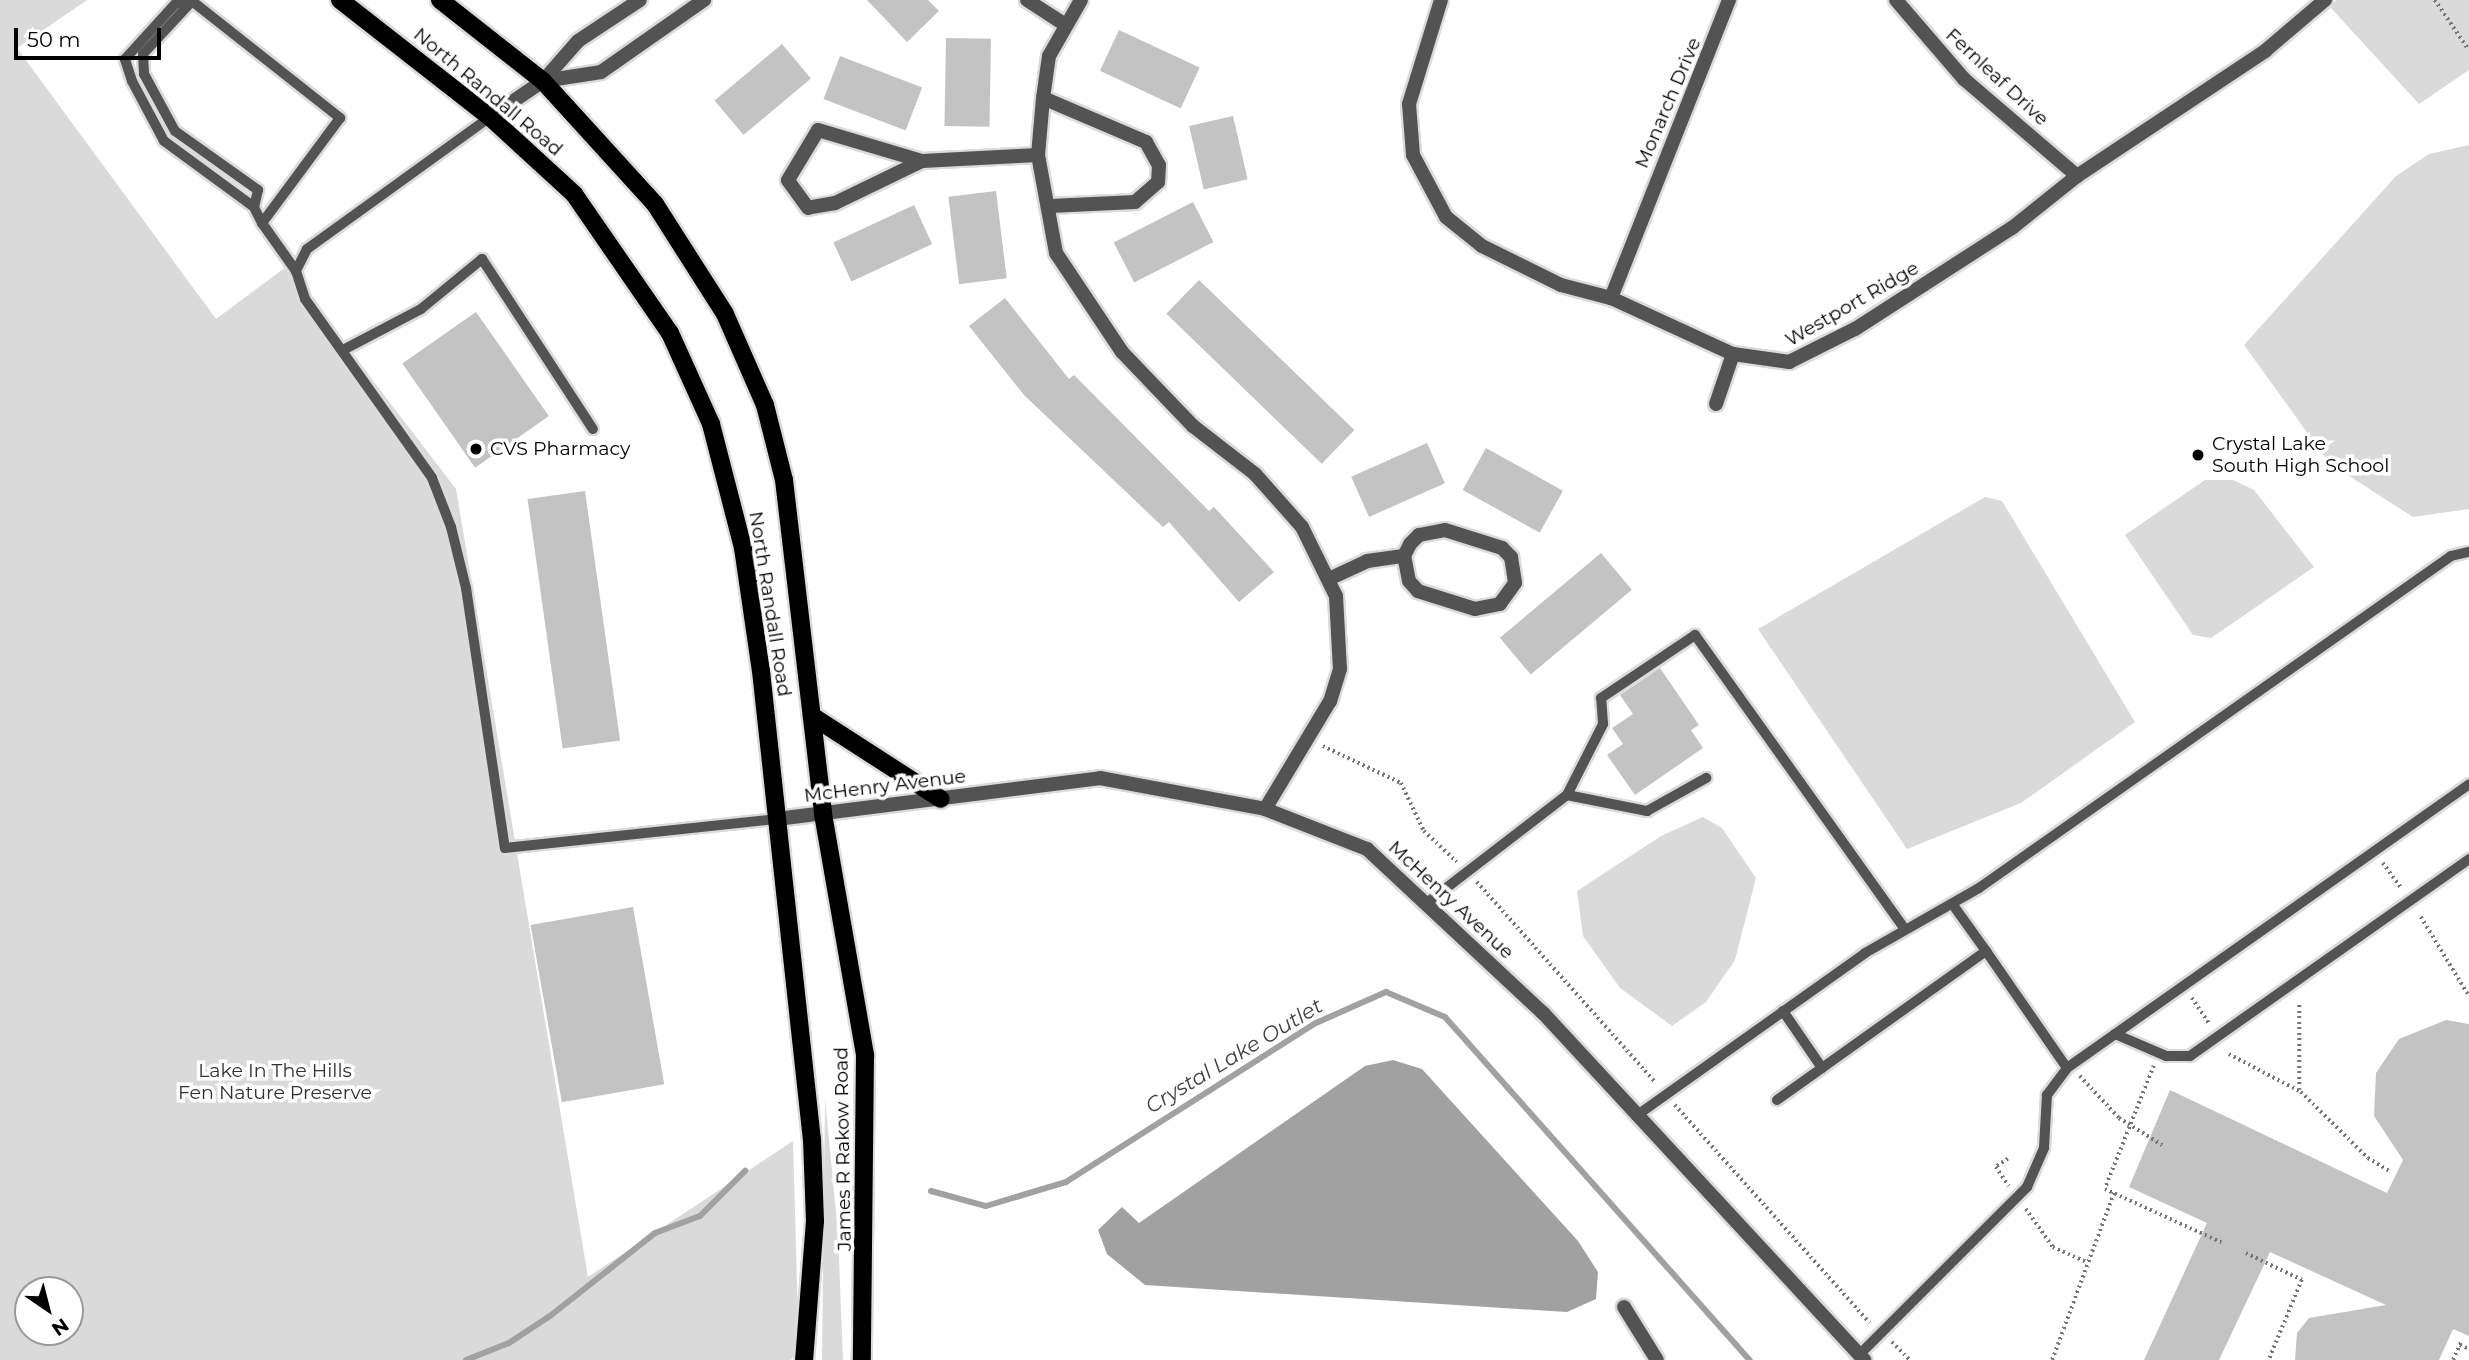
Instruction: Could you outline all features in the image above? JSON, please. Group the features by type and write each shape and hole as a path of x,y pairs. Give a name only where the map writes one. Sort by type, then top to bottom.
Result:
{"main road":[{"name":"North Randall Road","path":"340,0 490,117 574,194 619,251 670,333 711,424 743,548 776,819"},
{"name":"North Randall Road","path":"440,0 542,81 655,204 687,250 725,314 765,405 784,480 823,814"},
{"path":"811,716 941,799"},
{"name":"James R Rakow Road","path":"823,814 865,1055 862,1360"},
{"name":"James R Rakow Road","path":"776,819 811,1139 815,1221 804,1360"}],"street":[{"path":"490,117 542,81 578,41 640,0"},
{"path":"542,81 601,72 704,0"},
{"path":"1027,0 1064,24"},
{"path":"1081,0 1064,24 1049,57 1043,98 1038,155 1050,206 1056,253 1088,307 1193,426 1255,474 1302,527 1331,578 1339,669 1310,741 1265,809"},
{"name":"Westport Ridge","path":"1441,0 1409,104 1413,155 1446,217 1482,246 1561,285 1611,298 1733,355 1789,362 1854,329 2012,228 2077,176 2265,51 2325,0"},
{"name":"Monarch Drive","path":"1611,298 1729,0"},
{"name":"Fernleaf Drive","path":"1896,0 1964,79 2077,176"},
{"path":"1043,98 1146,142 1159,165 1158,182 1135,202 1050,206"},
{"path":"922,161 835,203 808,208 788,180 799,152 818,130 922,161 1038,155"},
{"path":"1716,404 1733,355"},
{"path":"1331,578 1367,561 1404,556 1419,534 1445,530 1502,548 1511,557 1515,583 1500,604 1475,609 1418,591 1409,582 1404,556"},
{"name":"McHenry Avenue","path":"776,819 1100,778 1265,809 1367,849 1428,902 1543,1013 1861,1358"},
{"path":"1624,1307 1657,1360"}],"lane":[{"path":"192,1 143,54 144,74 175,131 258,190 254,207"},
{"path":"262,223 340,118 192,1 176,3 136,40 125,59 129,70 164,141 254,207 262,223 296,271 305,299 432,478 451,527 466,588 505,848 776,819"},
{"path":"296,271 307,249 490,117"},
{"path":"343,349 421,309 482,259 593,429"},
{"path":"1636,1115 1905,929 1953,905 2451,556 2469,552"},
{"path":"1428,902 1567,794 1603,724 1601,698 1695,635 1905,929"},
{"path":"1567,794 1647,811 1706,778"},
{"path":"1861,1358 2026,1187 2044,1148 2047,1095 2067,1068 2469,784"},
{"path":"2115,1034 2166,1056 2190,1055 2469,859"},
{"path":"1953,905 2067,1068"},
{"path":"1777,1100 1986,951"},
{"path":"1783,1012 1822,1068"}],"path":[{"path":"2435,0 2469,50"},
{"path":"1310,741 1401,783 1424,831 1453,858"},
{"path":"2381,861 2402,890"},
{"path":"1480,886 1655,1082"},
{"path":"2421,917 2469,996"},
{"path":"2190,995 2210,1025"},
{"path":"2299,1004 2299,1090"},
{"path":"2229,1054 2299,1090 2368,1158 2390,1171"},
{"path":"2154,1066 2105,1189 2221,1242"},
{"path":"2080,1076 2130,1127 2162,1145"},
{"path":"1677,1108 1865,1317"},
{"path":"2008,1159 1996,1167 2011,1188"},
{"path":"2052,1360 2113,1192"},
{"path":"2024,1207 2053,1247 2087,1262"},
{"path":"2246,1253 2302,1280 2269,1360"},
{"path":"2453,1360 2461,1342 2469,1349"},
{"path":"1904,1354 1910,1360"}],"green space":[{"name":"Lake In The Hills Fen Nature Preserve","path":"0,0 87,0 17,48 216,319 286,267 456,489 588,1277 793,1141 799,1354 790,1360 0,1360"},
{"path":"2336,0 2469,0 2469,70 2419,104 2331,8"},
{"path":"2469,145 2469,509 2413,517 2329,463 2244,345 2396,176 2429,154"},
{"path":"2205,480 2233,480 2254,490 2314,567 2211,638 2193,635 2125,535"},
{"path":"1985,497 2002,501 2135,722 2021,803 1907,849 1758,629"},
{"path":"1703,817 1722,828 1756,878 1735,960 1706,1002 1672,1026 1620,988 1583,936 1577,891 1661,836"},
{"path":"825,1099 838,1233 843,1360 822,1360"}],"shaded area":[{"path":"1393,1060 1422,1069 1578,1241 1598,1272 1596,1299 1567,1312 1145,1285 1107,1254 1098,1230 1122,1207 1139,1223 1365,1066"}],"building":[{"path":"867,0 928,0 939,11 907,42"},
{"path":"1119,30 1200,68 1181,108 1100,71"},
{"path":"946,38 991,39 989,127 944,126"},
{"path":"782,44 811,78 744,135 715,101"},
{"path":"840,56 922,88 906,130 824,99"},
{"path":"1233,116 1248,179 1204,189 1189,126"},
{"path":"996,191 1007,278 959,284 948,197"},
{"path":"1193,202 1213,242 1134,283 1114,242"},
{"path":"914,205 932,244 852,282 833,243"},
{"path":"1199,280 1354,430 1322,464 1166,314"},
{"path":"1005,298 1069,379 1074,375 1209,511 1214,507 1274,572 1239,602 1169,522 1163,527 1024,395 969,326"},
{"name":"CVS Pharmacy","path":"476,312 549,416 475,468 402,364"},
{"path":"1427,443 1445,483 1369,517 1351,477"},
{"path":"1486,448 1563,491 1540,533 1463,490"},
{"path":"585,491 620,741 563,749 528,499"},
{"path":"1601,553 1632,590 1531,675 1500,638"},
{"path":"1660,668 1699,725 1691,730 1703,748 1635,795 1607,755 1623,744 1612,728 1633,714 1620,695"},
{"path":"633,907 664,1084 562,1102 531,925"},
{"path":"2446,1020 2469,1024 2469,1336 2453,1329 2439,1360 2295,1360 2297,1333 2309,1318 2386,1305 2270,1252 2219,1360 2144,1360 2207,1223 2129,1187 2170,1090 2387,1193 2403,1160 2374,1116 2376,1073 2399,1039"}],"waterway":[{"name":"Crystal Lake Outlet","path":"931,1191 986,1206 1066,1182 1316,1023 1386,992 1445,1017 1750,1360"},
{"name":"Crystal Lake Outlet","path":"466,1360 509,1343 550,1316 655,1233 700,1216 745,1171"}],"place":[{"name":"CVS Pharmacy","path":"476,449"},
{"name":"Crystal Lake South High School","path":"2198,455"}]}
